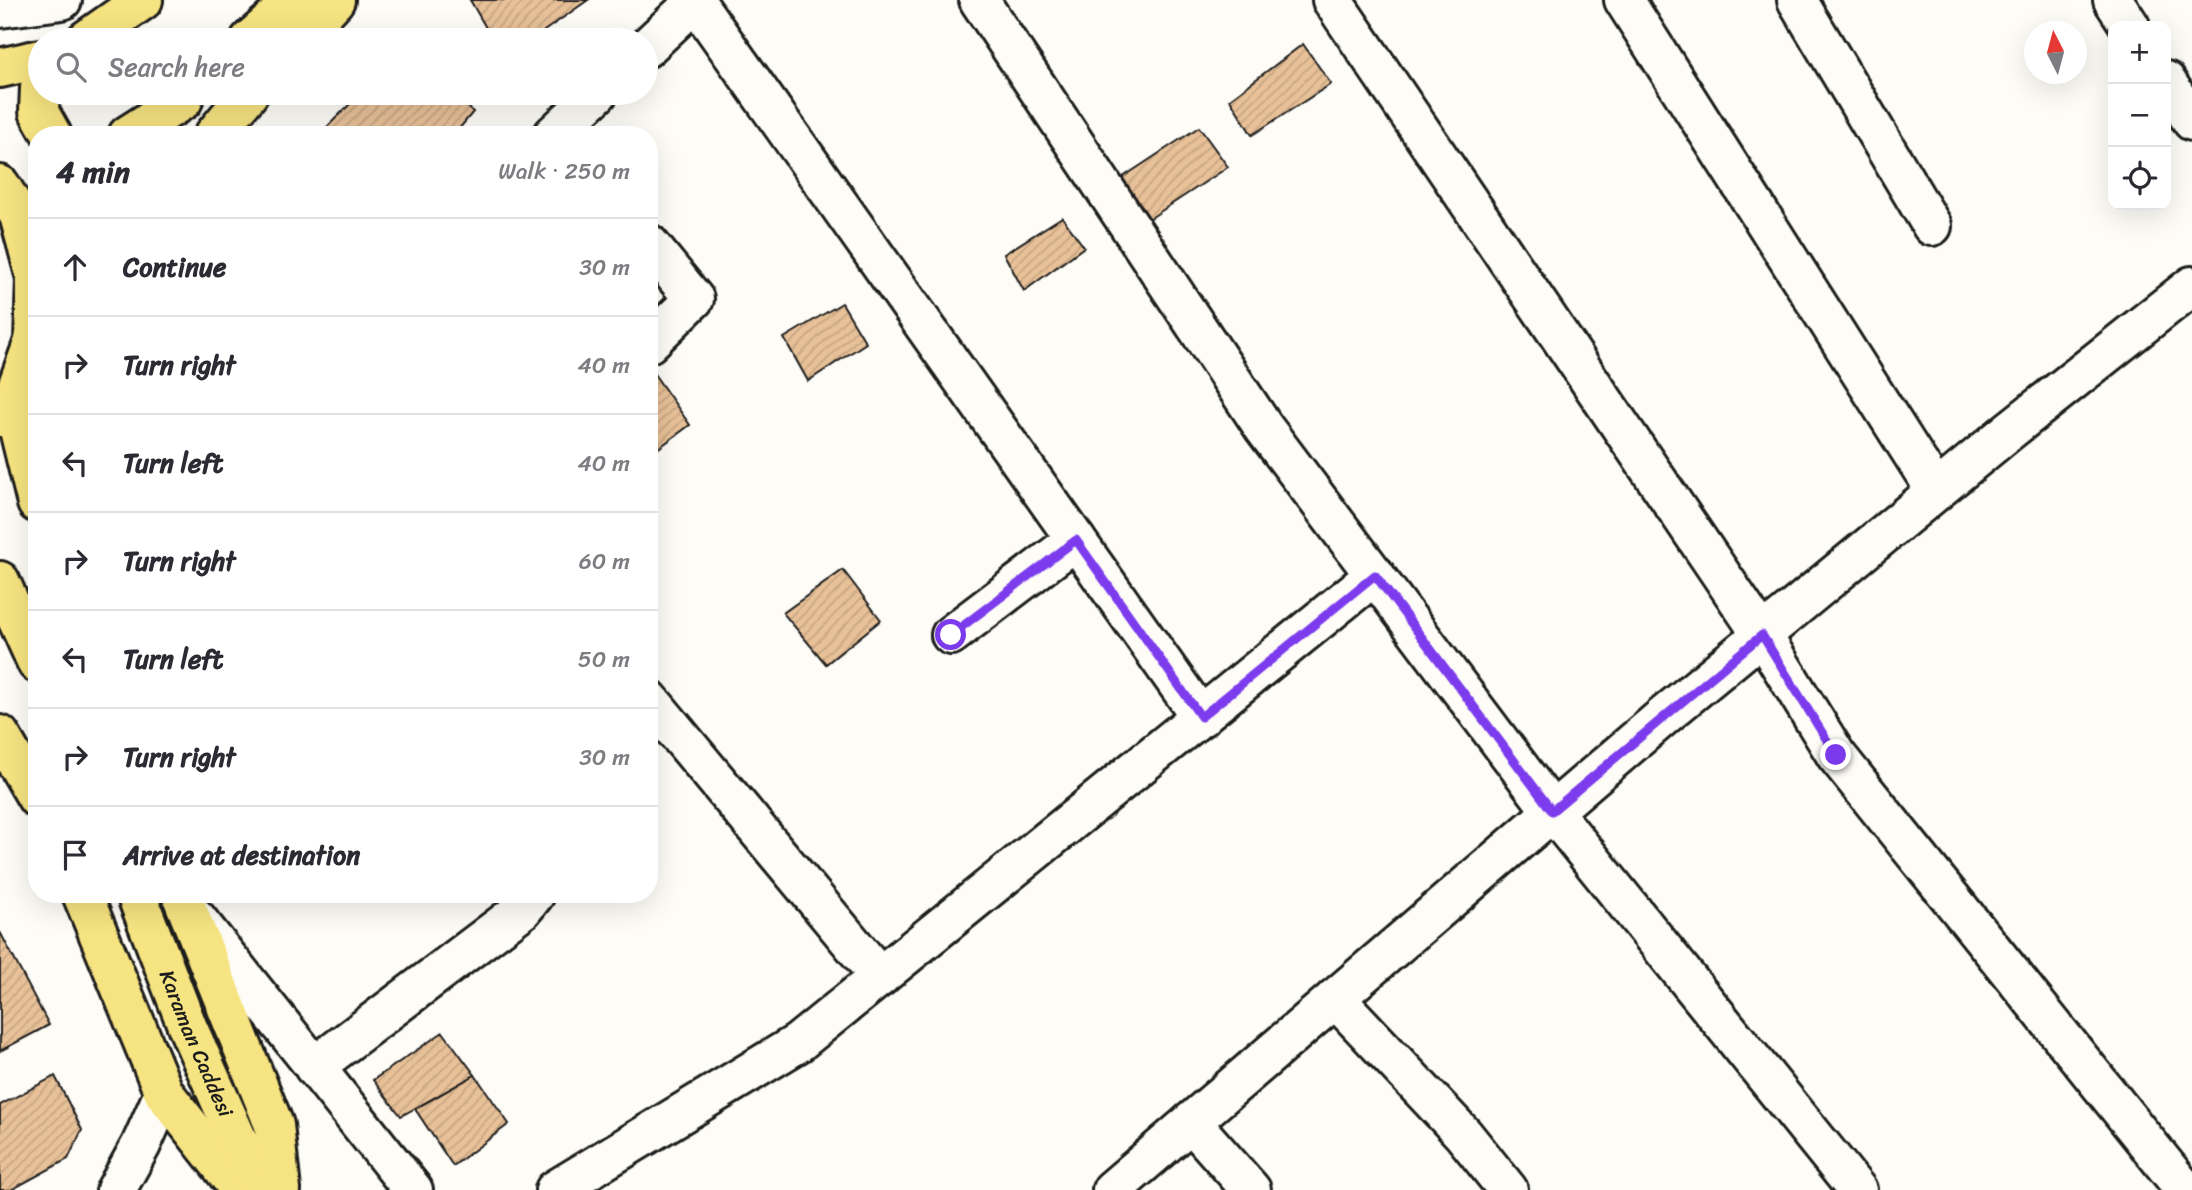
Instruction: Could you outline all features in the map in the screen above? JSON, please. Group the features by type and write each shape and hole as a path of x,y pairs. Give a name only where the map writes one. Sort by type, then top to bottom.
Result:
{"main road":[{"path":"103,28 143,0"},
{"path":"264,28 295,0"},
{"path":"309,28 335,0"},
{"path":"0,68 28,62"},
{"path":"39,105 39,113 47,126"},
{"path":"142,126 173,105"},
{"path":"162,126 179,105"},
{"path":"220,126 238,105"},
{"path":"0,185 19,215 28,248"},
{"path":"28,356 6,409 28,476"},
{"path":"0,582 28,643"},
{"path":"0,735 28,783"},
{"path":"86,903 164,1093 240,1190"},
{"name":"Karaman Caddesi","path":"139,903 188,1028 260,1190"},
{"path":"184,903 274,1125 281,1190"}],"street":[{"path":"0,8 62,0"},
{"path":"979,0 1264,428 1552,811 1857,1190"},
{"path":"1332,0 1762,635 1836,755 2185,1190"},
{"path":"1623,0 1936,491"},
{"path":"1797,0 1932,226"},
{"path":"2113,0 2127,21"},
{"path":"658,37 696,1 1201,717"},
{"path":"2168,84 2192,121"},
{"path":"564,126 586,105"},
{"path":"658,255 694,299 658,334"},
{"path":"1111,1190 1552,811 1762,635 1936,491 2192,286"},
{"path":"951,635 1076,540"},
{"path":"555,1190 798,1043 1375,575"},
{"path":"658,726 880,977"},
{"path":"185,903 414,1190"},
{"path":"314,1067 528,903"},
{"path":"1335,998 1463,1134 1508,1190"},
{"path":"116,1190 141,1145 164,1093"},
{"path":"1191,1122 1251,1190"}],"building":[{"path":"470,0 588,0 548,28 486,28"},
{"path":"1303,44 1331,84 1252,135 1230,99"},
{"path":"349,105 466,105 473,112 461,126 328,126"},
{"path":"1199,127 1228,167 1143,223 1114,183"},
{"path":"1062,217 1084,247 1024,291 1004,254"},
{"path":"842,303 866,343 808,381 784,338"},
{"path":"658,380 690,425 658,448"},
{"path":"843,570 881,620 826,664 783,613"},
{"path":"0,932 49,1025 0,1051"},
{"path":"443,1032 475,1075 401,1116 373,1080"},
{"path":"475,1075 509,1124 453,1166 415,1109"},
{"path":"55,1076 82,1130 68,1159 11,1190 0,1190 0,1105"}],"route":[{"path":"951,635 1076,540 1201,717 1375,575 1552,811 1762,635 1836,755"}]}
